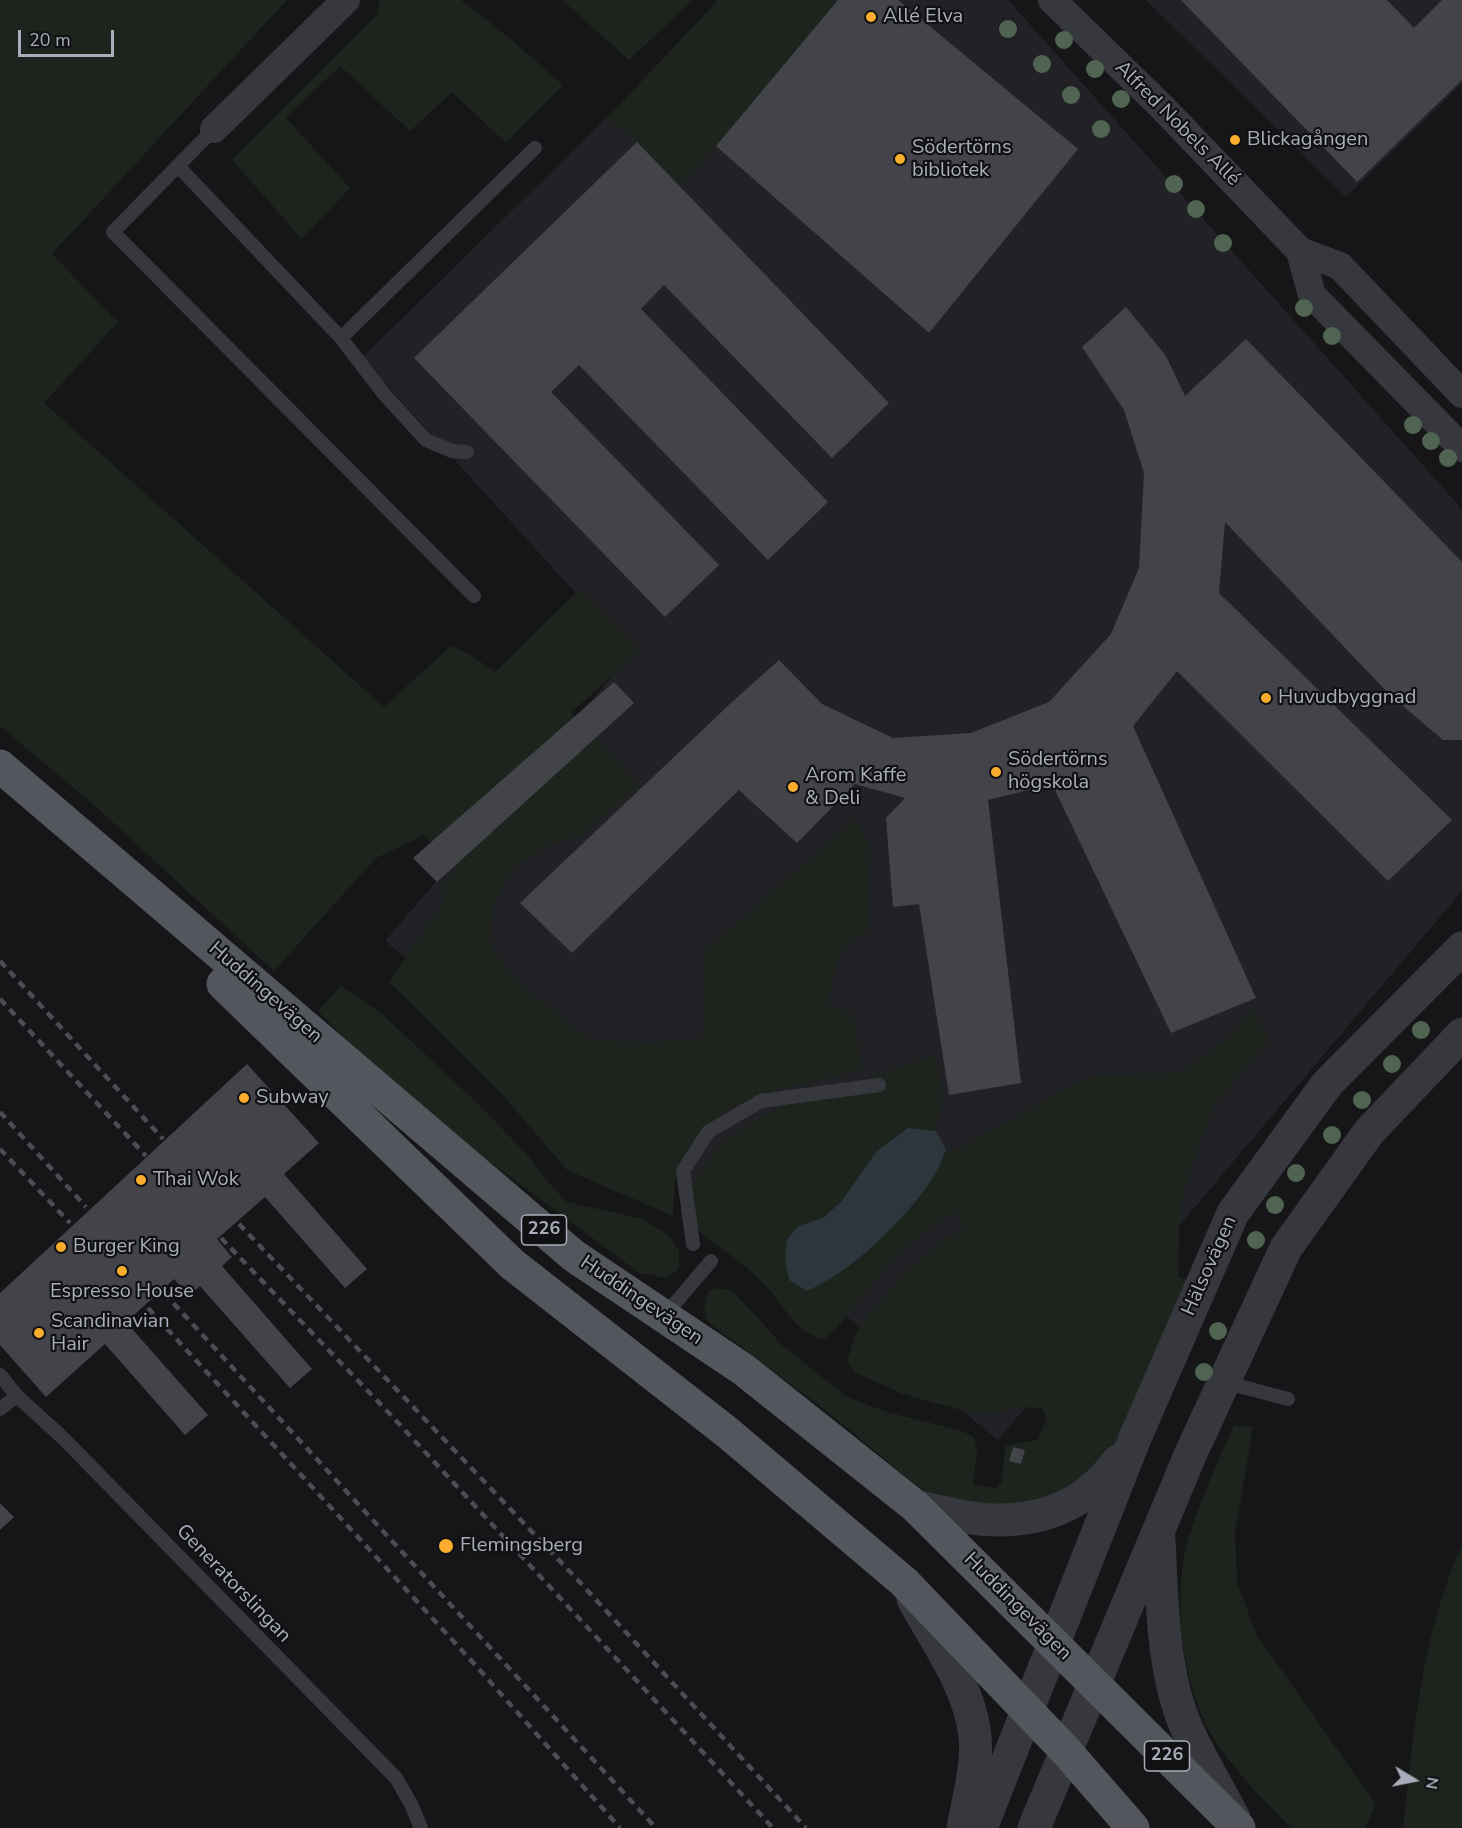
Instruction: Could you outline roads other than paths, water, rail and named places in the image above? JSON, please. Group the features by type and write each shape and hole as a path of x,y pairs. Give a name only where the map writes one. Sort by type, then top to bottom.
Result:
{"main road":[{"name":"Huddingevägen","path":"0,766 574,1256 744,1370 915,1506 1239,1828"},
{"name":"Huddingevägen","path":"0,766 512,1264 728,1433 904,1582 1066,1751 1133,1828"}],"street":[{"path":"214,129 346,0"},
{"name":"Alfred Nobels Allé","path":"1052,0 1162,107 1300,250 1340,266 1462,394"},
{"name":"Alfred Nobels Allé","path":"1300,250 1312,295 1462,448"},
{"name":"Hälsovägen","path":"981,1828 1135,1438 1233,1213 1327,1084 1462,948"},
{"path":"1035,1825 1191,1453 1286,1248 1369,1132 1462,1034"},
{"path":"915,1506 967,1517 998,1520 1058,1510 1086,1495 1106,1478 1135,1438"},
{"path":"1158,1531 1163,1617 1171,1677 1186,1727 1239,1828"},
{"path":"904,1582 965,1694 972,1716 975,1760 963,1828"}],"lane":[{"path":"214,129 113,232 474,596"},
{"path":"341,338 535,148"},
{"path":"178,166 341,338 384,394 426,440 452,451 466,452"},
{"path":"693,1244 683,1171 708,1132 761,1101 879,1085"},
{"path":"663,1316 711,1261"},
{"name":"Generatorslingan","path":"0,1375 17,1396 63,1438 396,1778 421,1828"},
{"path":"1224,1382 1288,1399"},
{"path":"0,1409 17,1396"}],"railway":[{"path":"0,961 163,1139"},
{"path":"0,999 146,1156"},
{"path":"0,1112 86,1207"},
{"path":"0,1149 70,1223"},
{"path":"239,1224 576,1578 806,1828"},
{"path":"221,1238 389,1413 773,1828"},
{"path":"164,1293 656,1828"},
{"path":"148,1308 478,1668 620,1828"}],"place":[{"name":"Allé Elva","path":"871,17"},
{"name":"Blickagången","path":"1235,140"},
{"name":"Södertörns bibliotek","path":"900,159"},
{"name":"Huvudbyggnad","path":"1266,698"},
{"name":"Södertörns högskola","path":"996,772"},
{"name":"Arom Kaffe & Deli","path":"793,787"},
{"name":"Subway","path":"244,1098"},
{"name":"Thai Wok","path":"141,1180"},
{"name":"Burger King","path":"61,1247"},
{"name":"Espresso House","path":"122,1271"},
{"name":"Scandinavian Hair","path":"39,1333"},
{"name":"Flemingsberg","path":"446,1546"}]}
